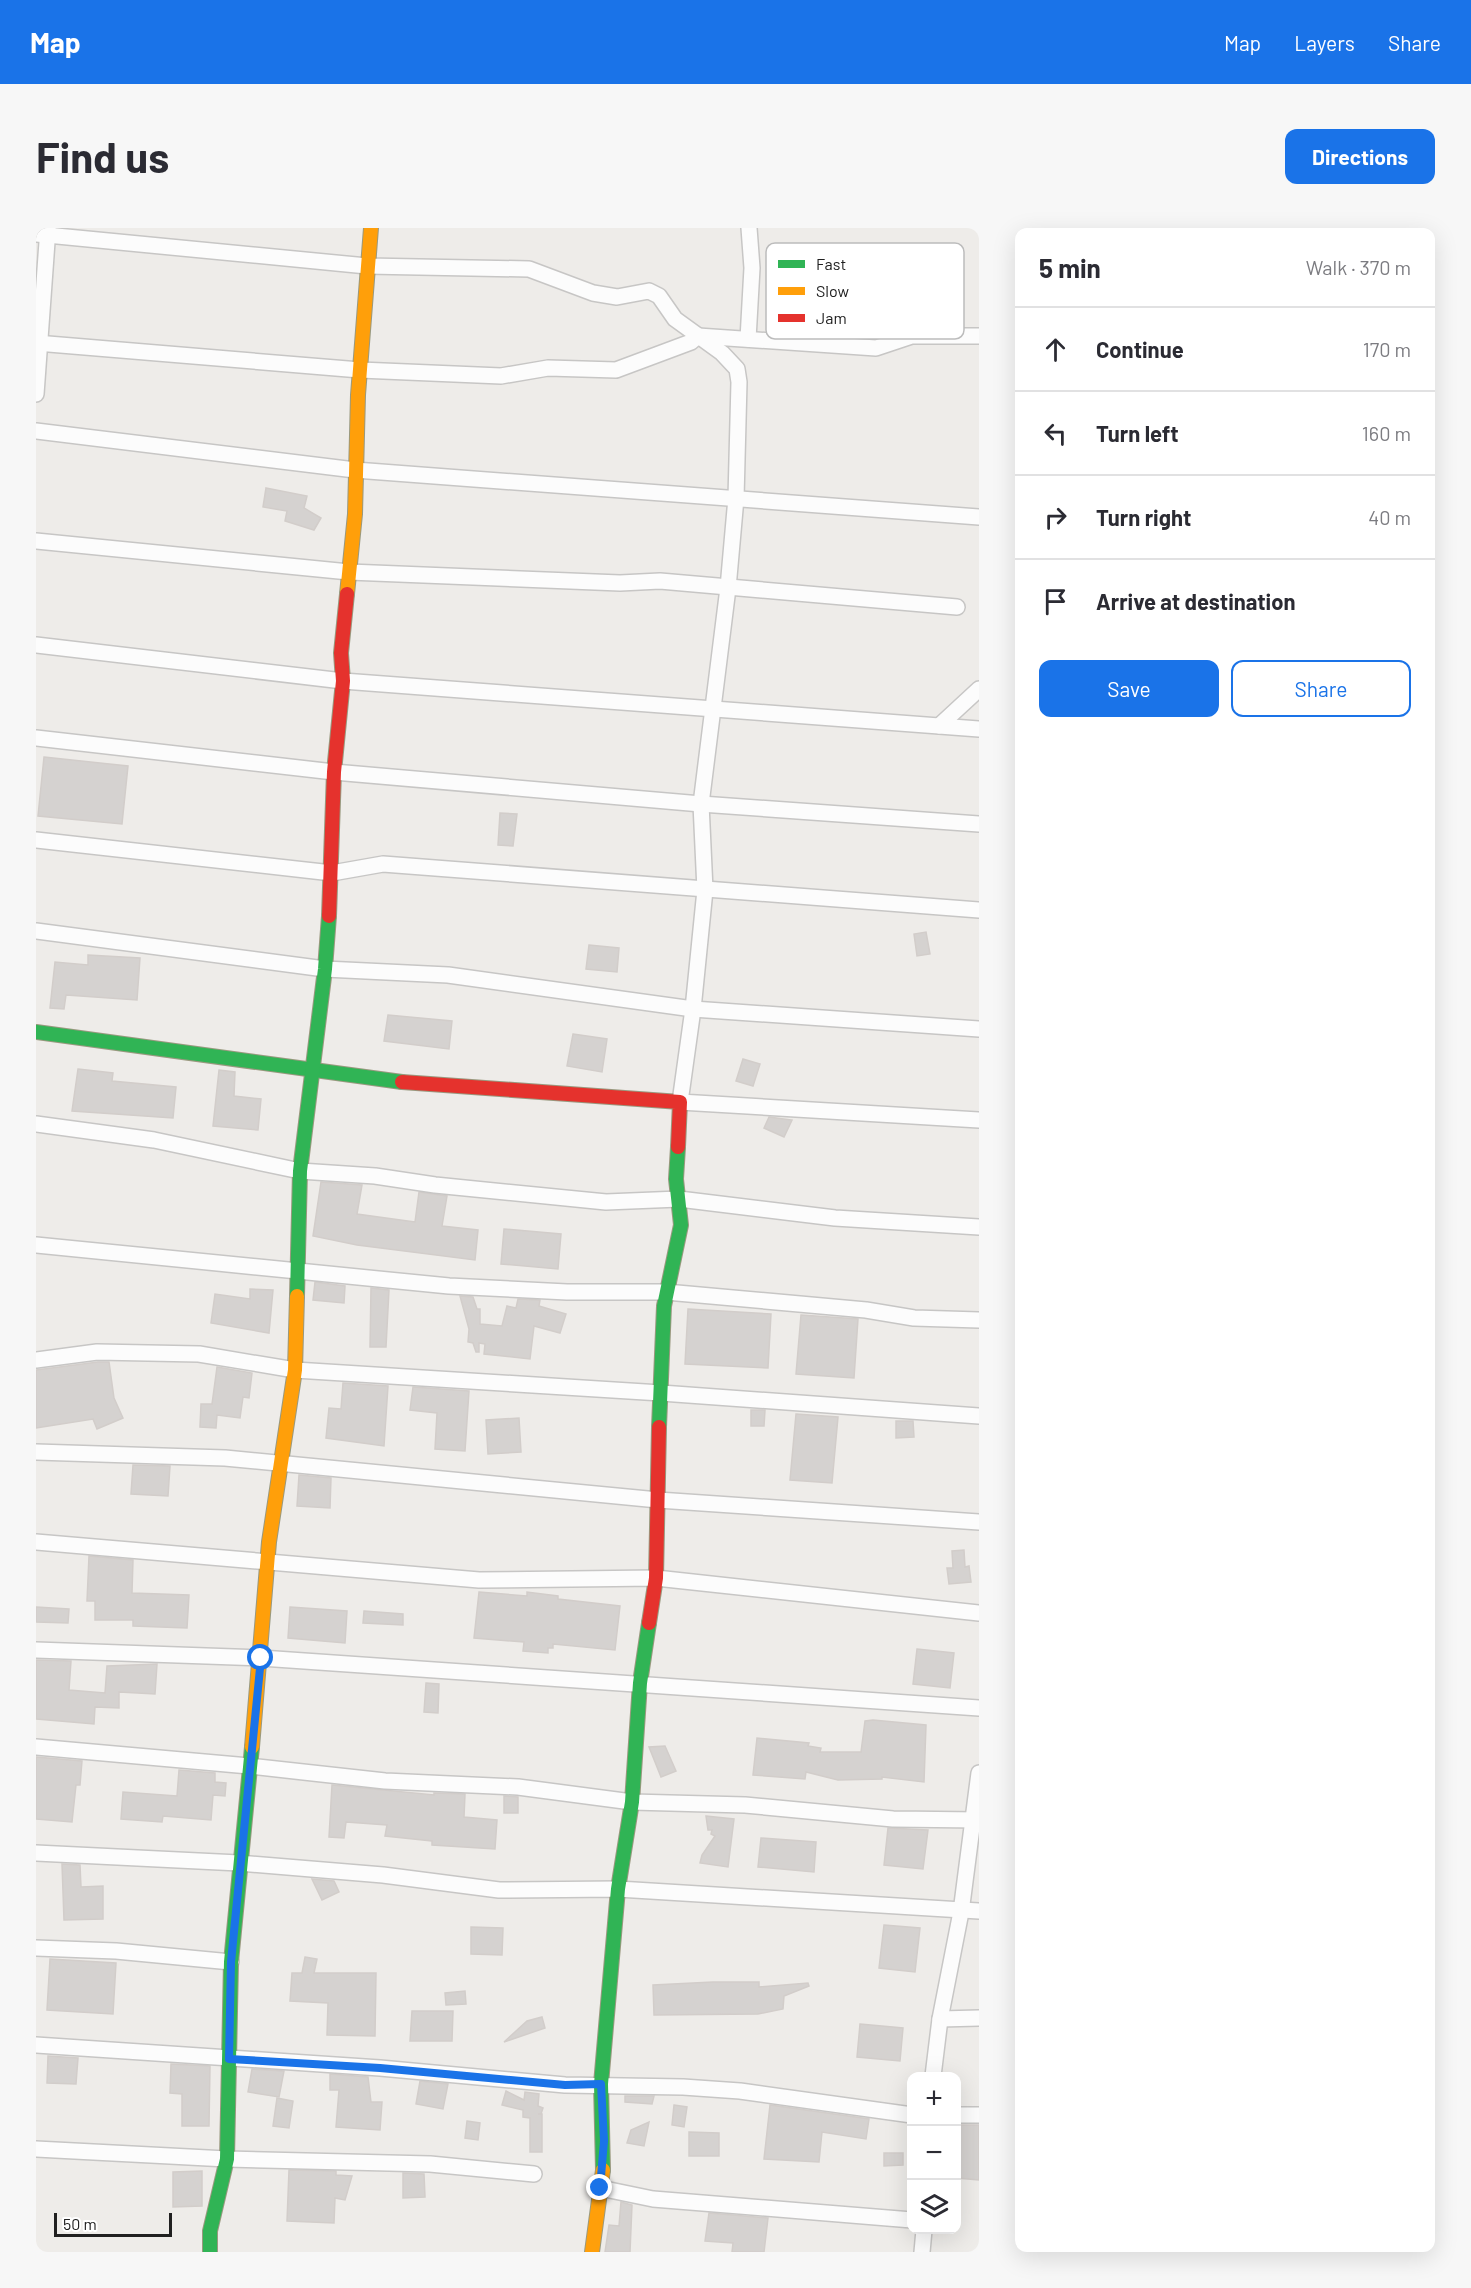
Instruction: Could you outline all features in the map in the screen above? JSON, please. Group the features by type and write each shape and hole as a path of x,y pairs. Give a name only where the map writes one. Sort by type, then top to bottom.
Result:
{"street":[{"path":"210,2252 210,2231 227,2159 231,1962 261,1658 267,1564 295,1370 300,1171 325,969 332,873 334,772 343,681 341,653 356,514 355,470 360,370 366,266 371,228"},
{"path":"748,339 753,268 749,228"},
{"path":"36,394 44,232 366,266 529,269 593,294 617,297 649,291 659,296 675,319 722,353 737,369 739,382 736,498 729,588 701,804 705,890 693,1009 680,1102 676,1179 681,1225 676,1259 666,1292 662,1324 656,1578 640,1683 632,1803 618,1889 601,2084 604,2141 592,2252"},
{"path":"37,344 360,370 501,376 548,368 616,370 691,342 698,336 876,348 903,339"},
{"path":"36,431 355,470 979,517"},
{"path":"36,541 349,572 620,583 660,581 957,608"},
{"path":"36,645 343,681 979,729"},
{"path":"939,726 979,689"},
{"path":"36,738 334,772 701,804 979,824"},
{"path":"36,840 332,873 383,864 979,910"},
{"path":"36,931 325,969 448,975 693,1009 979,1029"},
{"path":"36,1032 87,1041 312,1068 427,1086 979,1120"},
{"path":"36,1124 154,1140 300,1171 375,1176 435,1185 606,1202 679,1199 835,1218 979,1227"},
{"path":"36,1245 449,1286 567,1292 666,1292 866,1310 914,1318 979,1320"},
{"path":"36,1360 97,1352 199,1354 295,1370 661,1392 979,1416"},
{"path":"36,1452 225,1458 658,1500 979,1522"},
{"path":"36,1542 267,1564 479,1580 656,1578 979,1613"},
{"path":"36,1650 261,1658 979,1708"},
{"path":"36,1747 385,1781 518,1787 632,1803 745,1805 893,1819 975,1820"},
{"path":"933,2072 940,2019 961,1912 975,1820 979,1773"},
{"path":"36,1853 239,1863 383,1875 499,1890 618,1889 961,1912 979,1911"},
{"path":"36,1948 116,1951 231,1962"},
{"path":"940,2019 979,2018"},
{"path":"36,2045 380,2068 565,2085 601,2084 740,2091 907,2114"},
{"path":"961,2115 979,2115"},
{"path":"36,2149 227,2159 430,2164 534,2174"},
{"path":"600,2188 653,2199 907,2220"},
{"path":"922,2252 924,2234"}],"building":[{"path":"266,488 307,496 304,508 321,518 314,530 285,521 287,511 263,507"},
{"path":"44,757 128,766 122,824 38,816"},
{"path":"500,813 517,814 513,846 498,845"},
{"path":"926,932 930,954 917,956 914,934"},
{"path":"589,945 619,948 617,972 586,969"},
{"path":"88,955 140,958 137,1000 66,995 64,1009 50,1008 55,962 88,965"},
{"path":"388,1015 452,1021 449,1049 384,1041"},
{"path":"573,1034 607,1039 602,1072 567,1066"},
{"path":"743,1059 760,1064 753,1086 736,1081"},
{"path":"78,1069 113,1073 112,1081 176,1087 173,1118 72,1111"},
{"path":"219,1070 235,1072 234,1096 261,1099 258,1130 213,1126"},
{"path":"769,1117 792,1120 784,1137 764,1128"},
{"path":"321,1182 362,1185 357,1214 415,1222 419,1192 447,1196 442,1226 478,1230 475,1260 357,1245 313,1236"},
{"path":"504,1229 561,1234 558,1269 501,1264"},
{"path":"315,1282 345,1286 344,1303 313,1300"},
{"path":"371,1288 389,1290 386,1347 370,1347"},
{"path":"250,1289 273,1290 269,1333 211,1323 215,1294 250,1299"},
{"path":"460,1296 473,1297 477,1309 480,1309 480,1324 502,1326 507,1306 516,1308 518,1299 540,1300 539,1306 566,1314 560,1333 534,1326 530,1359 484,1354 485,1344 479,1343 479,1352 476,1352 473,1343 468,1342 469,1329"},
{"path":"688,1309 771,1314 768,1368 685,1364"},
{"path":"801,1315 858,1319 854,1378 796,1374"},
{"path":"109,1362 114,1398 123,1418 97,1429 93,1419 36,1428 36,1370"},
{"path":"217,1367 252,1373 249,1398 243,1397 240,1418 217,1415 216,1428 200,1427 201,1404 212,1404"},
{"path":"343,1383 388,1386 384,1446 326,1438 329,1408 341,1409"},
{"path":"413,1387 469,1391 465,1451 435,1449 437,1413 410,1410"},
{"path":"751,1410 765,1410 764,1426 751,1426"},
{"path":"796,1414 838,1417 832,1483 790,1480"},
{"path":"519,1418 521,1452 488,1454 486,1420"},
{"path":"896,1421 913,1421 914,1437 896,1438"},
{"path":"133,1465 170,1466 168,1496 131,1494"},
{"path":"299,1475 331,1478 330,1508 297,1506"},
{"path":"964,1550 965,1567 969,1566 971,1582 949,1584 947,1568 953,1568 952,1551"},
{"path":"89,1556 133,1560 132,1593 189,1595 187,1628 133,1626 133,1620 95,1620 95,1601 87,1601"},
{"path":"479,1592 527,1596 527,1592 558,1596 558,1599 620,1606 615,1650 553,1644 553,1648 548,1648 548,1653 523,1651 524,1642 474,1638"},
{"path":"36,1607 69,1609 68,1623 36,1622"},
{"path":"290,1607 347,1611 345,1643 288,1638"},
{"path":"364,1611 403,1614 403,1625 363,1623"},
{"path":"917,1649 954,1653 950,1688 913,1684"},
{"path":"36,1660 71,1661 69,1690 105,1693 107,1666 157,1664 155,1694 119,1692 119,1708 95,1707 94,1724 36,1719"},
{"path":"426,1683 439,1684 438,1713 424,1712"},
{"path":"865,1721 926,1725 924,1782 882,1777 882,1779 838,1780 806,1772 805,1779 753,1775 757,1738 809,1743 808,1746 821,1748 820,1752 861,1752"},
{"path":"665,1746 676,1771 661,1777 649,1747"},
{"path":"36,1757 82,1761 80,1785 76,1785 72,1822 36,1819"},
{"path":"179,1770 215,1773 215,1782 226,1783 225,1796 213,1795 211,1820 163,1816 162,1822 121,1819 123,1792 177,1796"},
{"path":"332,1785 434,1795 434,1793 465,1794 464,1817 497,1820 495,1849 432,1845 432,1841 385,1836 387,1825 346,1822 344,1838 329,1837"},
{"path":"504,1796 518,1797 518,1813 504,1813"},
{"path":"706,1816 734,1819 728,1867 700,1863 702,1855 715,1836 711,1834 712,1830 708,1830"},
{"path":"888,1828 928,1830 923,1869 884,1865"},
{"path":"761,1838 816,1842 814,1872 758,1867"},
{"path":"62,1864 80,1865 81,1887 103,1886 103,1919 64,1920"},
{"path":"312,1879 334,1881 339,1892 322,1900"},
{"path":"884,1925 920,1928 915,1972 879,1968"},
{"path":"471,1927 503,1928 502,1955 471,1954"},
{"path":"305,1957 317,1959 314,1973 376,1973 375,2036 327,2035 328,2003 290,2001 292,1973 302,1973"},
{"path":"50,1959 116,1963 113,2014 47,2010"},
{"path":"759,1982 759,1987 808,1983 809,1986 784,1996 783,2009 758,2014 654,2015 653,1985"},
{"path":"465,1991 466,2004 446,2005 445,1993"},
{"path":"412,2011 453,2011 452,2041 410,2041"},
{"path":"542,2017 545,2028 504,2042 527,2021"},
{"path":"860,2024 903,2028 900,2061 857,2057"},
{"path":"48,2056 78,2058 76,2084 47,2083"},
{"path":"171,2064 210,2066 209,2126 182,2126 182,2094 170,2093"},
{"path":"252,2069 284,2071 279,2097 248,2092"},
{"path":"330,2074 368,2077 371,2102 382,2102 380,2130 336,2127 339,2090 330,2090"},
{"path":"420,2081 448,2084 443,2109 416,2104"},
{"path":"506,2091 524,2100 525,2092 539,2094 538,2106 543,2108 541,2114 542,2152 530,2152 530,2118 523,2117 523,2110 502,2105"},
{"path":"625,2096 654,2096 652,2104 625,2102"},
{"path":"277,2098 293,2101 289,2128 273,2126"},
{"path":"674,2105 687,2107 684,2127 672,2125"},
{"path":"770,2105 869,2119 866,2139 822,2132 819,2162 764,2159"},
{"path":"467,2121 480,2123 478,2140 465,2138"},
{"path":"649,2122 644,2146 627,2143 631,2130"},
{"path":"961,2125 979,2125 979,2180 961,2178"},
{"path":"689,2132 719,2133 719,2156 689,2156"},
{"path":"884,2153 903,2153 903,2165 884,2166"},
{"path":"289,2170 336,2171 336,2175 352,2176 345,2200 335,2198 334,2223 287,2221"},
{"path":"202,2171 202,2206 173,2207 173,2172"},
{"path":"403,2173 424,2174 425,2197 403,2198"},
{"path":"621,2202 632,2205 630,2252 605,2252 609,2225 619,2226"},
{"path":"709,2213 768,2218 764,2252 732,2252 733,2243 705,2241"}],"traffic: fast":[{"path":"297,1296 300,1171 325,969 329,916"},
{"path":"36,1032 402,1082"},
{"path":"659,1427 664,1306 681,1225 676,1179 678,1147"},
{"path":"603,2170 601,2084 618,1889 632,1802 640,1683 649,1623"},
{"path":"210,2252 210,2231 227,2159 231,1962 252,1747"}],"traffic: slow":[{"path":"347,594 355,514 358,395 371,228"},
{"path":"252,1747 269,1542 295,1370 297,1296"},
{"path":"592,2252 603,2170"}],"traffic: jam":[{"path":"329,916 334,772 343,681 341,653 347,594"},
{"path":"402,1082 680,1102 678,1147"},
{"path":"649,1623 656,1578 659,1427"}],"route":[{"path":"261,1658 231,1962 229,2059 380,2068 565,2085 601,2084 604,2141 600,2188"}]}
